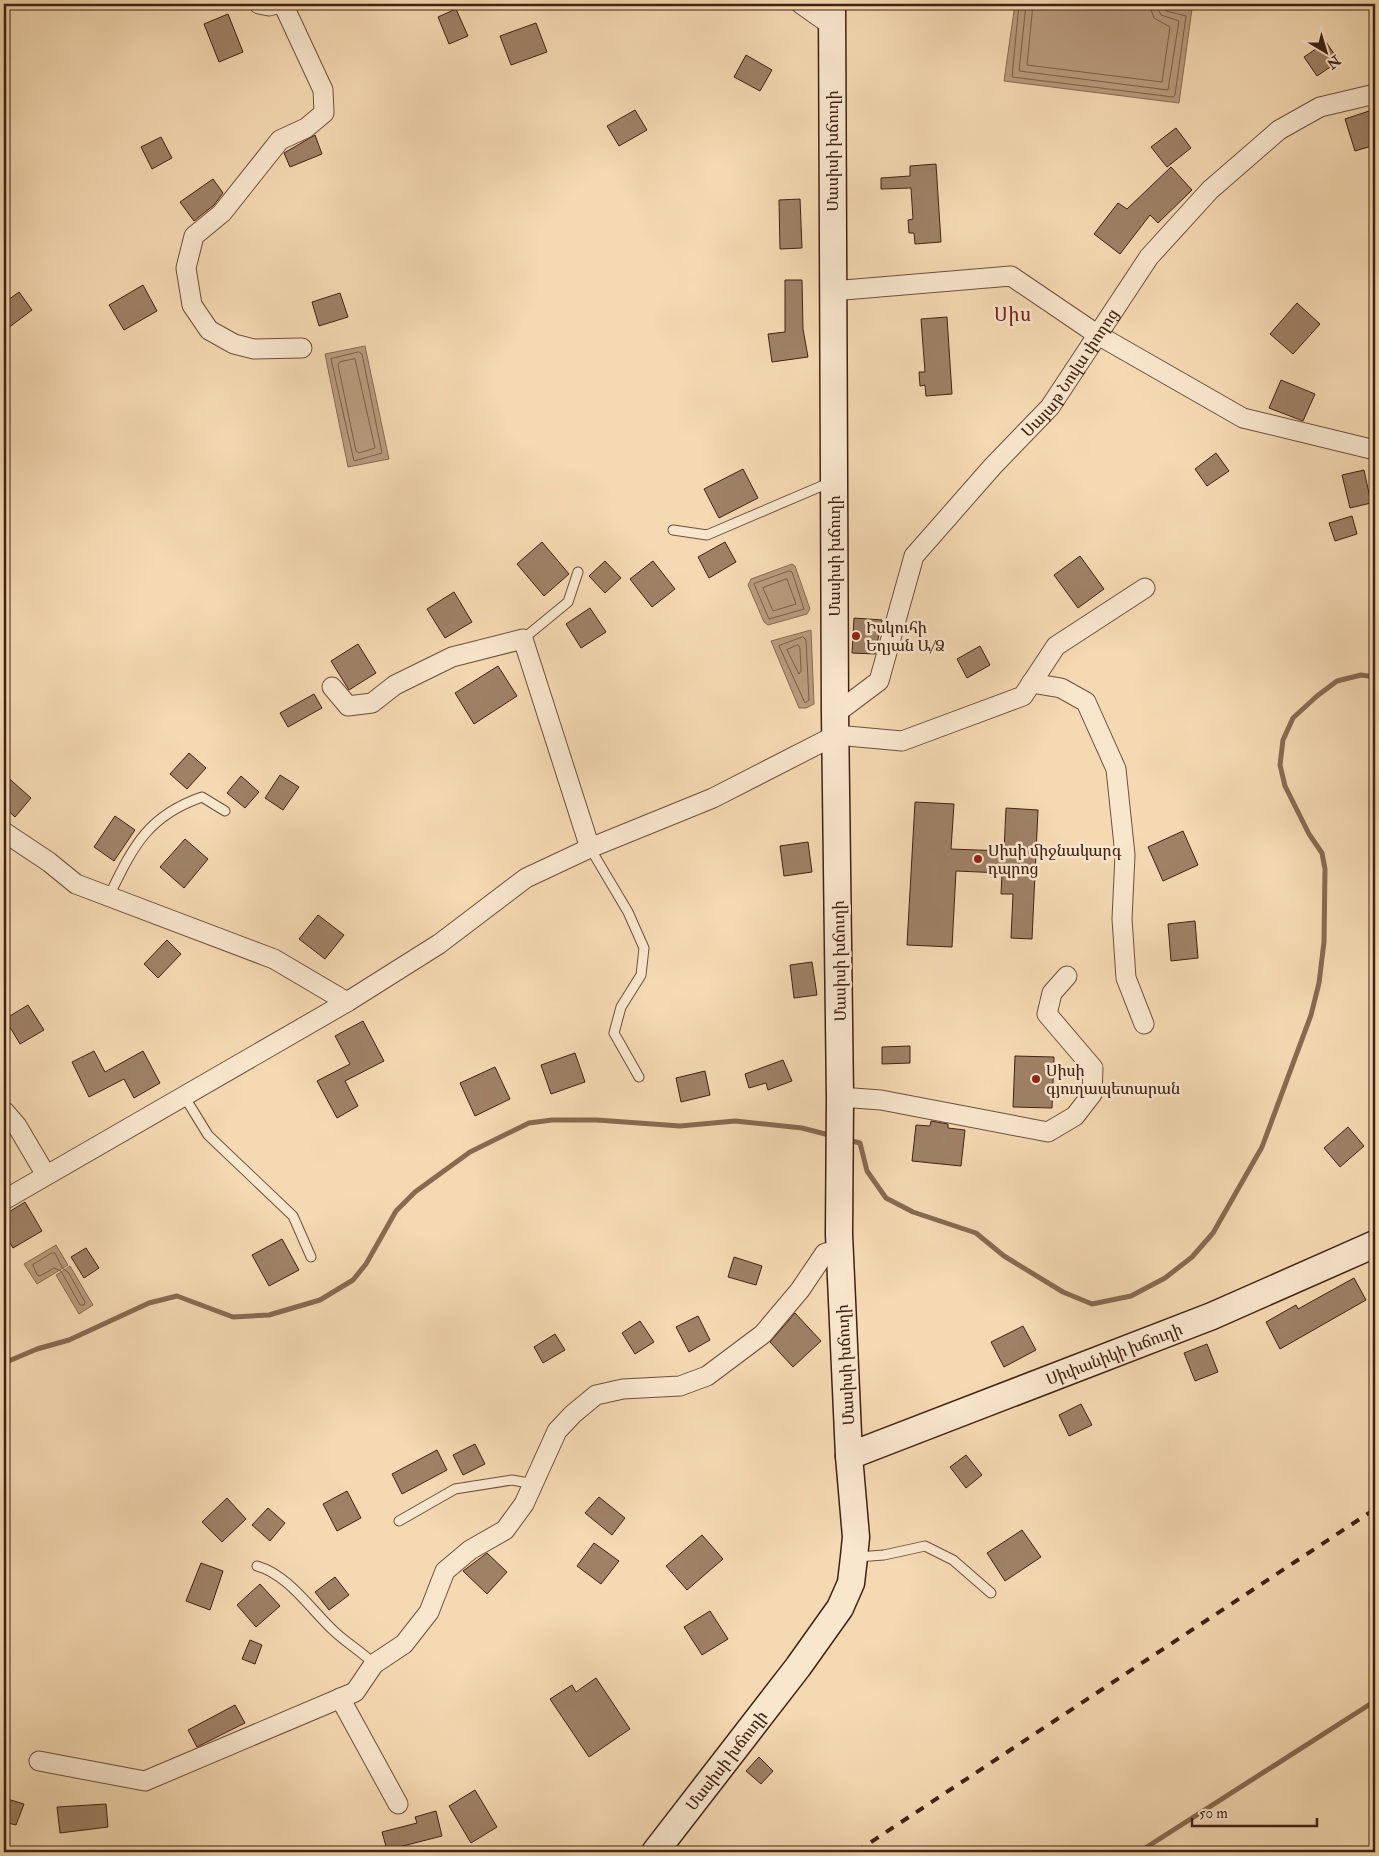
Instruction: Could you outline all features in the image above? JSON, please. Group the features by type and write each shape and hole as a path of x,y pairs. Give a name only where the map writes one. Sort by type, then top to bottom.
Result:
{"main road":[{"name":"Մասիսի խճուղի","path":"655,1852 798,1667 840,1608 851,1583 856,1537 839,1242 840,1097 832,292 832,15"},
{"name":"Սիփանիկի խճուղի","path":"850,1456 1212,1316 1375,1244"}],"street":[{"path":"259,4 269,6 276,4"},
{"path":"283,4 323,90 324,113 306,128 280,140 222,213 194,236 186,268 192,305 208,330 234,344 254,349 302,348"},
{"path":"800,4 832,15"},
{"name":"Սայաթ Նովա փողոց","path":"4,1200 347,1002 439,944 526,878 590,848 713,798 836,724 879,681 914,556 993,466 1050,407 1149,257 1210,190 1279,130 1320,107 1375,94"},
{"path":"832,292 1011,276 1098,335 1243,418 1375,450"},
{"path":"836,724 902,740 1023,696 1056,646 1145,588"},
{"path":"332,687 348,706 372,703 395,685 452,657 523,639 590,848"},
{"path":"1031,684 1061,688 1086,702 1116,769 1125,854 1122,920 1126,978 1144,1024"},
{"path":"4,832 49,862 76,884 274,959 347,1002"},
{"path":"840,1097 881,1100 1048,1132 1075,1116 1092,1094 1093,1068 1047,1014 1052,993 1067,976"},
{"path":"4,1111 17,1126 46,1175"},
{"path":"39,1760 144,1781 355,1692 374,1664 404,1644 429,1612 445,1571 470,1550 505,1530 524,1504 557,1431 596,1395 623,1389 680,1386 707,1376 763,1334 800,1290 825,1254 839,1242"},
{"path":"340,1698 398,1804"}],"lane":[{"path":"673,530 707,535 834,481"},
{"path":"523,639 568,602 578,572"},
{"path":"109,896 129,854 160,816 180,804 202,796 225,811"},
{"path":"590,848 628,912 644,948 641,975 621,1007 614,1033 639,1077"},
{"path":"184,1096 208,1135 293,1216 312,1257"},
{"path":"399,1521 455,1489 512,1480 534,1484"},
{"path":"854,1557 884,1554 925,1546 953,1560 990,1593"},
{"path":"257,1566 271,1570 283,1580 326,1624 343,1639 360,1650 374,1664"}],"water":[{"path":"1015,4 1149,4 1192,9 1179,103 1004,81"},
{"path":"365,346 389,459 348,467 325,354"},
{"path":"792,564 795,566 810,609 807,614 768,625 764,622 748,585 751,579"},
{"path":"811,630 814,704 806,708 799,708 771,641"},
{"path":"56,1245 68,1265 37,1284 24,1264"},
{"path":"70,1266 93,1305 79,1314 56,1275"}],"building":[{"path":"456,9 468,36 449,44 438,17"},
{"path":"228,14 243,52 219,62 204,24"},
{"path":"536,23 547,52 511,65 500,36"},
{"path":"1326,42 1339,61 1317,76 1304,57"},
{"path":"746,55 772,70 760,91 734,77"},
{"path":"635,110 647,130 619,146 607,126"},
{"path":"1369,111 1375,129 1375,145 1355,151 1345,119"},
{"path":"1176,128 1191,148 1167,167 1151,147"},
{"path":"315,135 322,154 290,167 284,153"},
{"path":"161,137 172,158 152,169 141,147"},
{"path":"936,164 941,242 915,244 914,233 909,233 908,220 913,219 911,188 881,189 881,178 910,176 910,166"},
{"path":"1171,167 1192,190 1158,223 1150,215 1120,254 1094,234 1118,203 1127,209"},
{"path":"213,179 223,193 214,205 194,221 180,202"},
{"path":"800,199 802,248 780,249 779,200"},
{"path":"785,280 802,280 803,329 808,357 772,362 768,334 785,332"},
{"path":"143,285 157,311 124,330 109,305"},
{"path":"19,292 32,310 4,331 4,303"},
{"path":"340,293 348,317 319,326 312,302"},
{"path":"1297,303 1320,324 1293,354 1270,334"},
{"path":"947,317 952,394 926,396 925,385 920,386 919,372 925,372 921,319"},
{"path":"1281,380 1315,394 1303,421 1269,408"},
{"path":"1216,453 1229,471 1207,486 1195,469"},
{"path":"743,469 758,498 719,518 704,489"},
{"path":"1364,470 1371,503 1350,508 1342,475"},
{"path":"1352,516 1357,534 1335,541 1329,523"},
{"path":"542,542 569,574 544,596 517,564"},
{"path":"725,542 736,562 709,578 698,557"},
{"path":"1080,556 1104,589 1078,608 1054,575"},
{"path":"605,561 621,578 605,593 589,576"},
{"path":"653,561 675,589 652,607 630,579"},
{"path":"454,592 472,622 445,638 427,609"},
{"path":"590,608 606,632 581,648 566,624"},
{"path":"854,618 882,620 875,654 852,653"},
{"path":"358,644 376,673 349,690 331,661"},
{"path":"980,646 990,665 967,678 957,659"},
{"path":"498,666 517,696 474,724 455,693"},
{"path":"314,694 322,708 288,727 280,713"},
{"path":"189,753 206,768 187,789 170,774"},
{"path":"4,774 31,798 15,817 4,807"},
{"path":"280,775 299,787 283,810 265,798"},
{"path":"241,776 259,792 245,808 227,793"},
{"path":"915,802 954,804 951,849 1004,851 1006,808 1038,810 1032,939 1011,938 1013,894 1001,894 1002,873 956,871 952,947 907,945"},
{"path":"115,816 135,830 114,861 94,847"},
{"path":"1183,831 1198,865 1163,881 1148,847"},
{"path":"185,839 208,859 184,888 160,867"},
{"path":"808,842 812,872 784,876 780,846"},
{"path":"318,915 344,935 325,959 299,939"},
{"path":"1195,921 1198,958 1171,961 1168,924"},
{"path":"167,940 181,954 158,978 144,964"},
{"path":"812,962 817,995 794,998 790,965"},
{"path":"28,1005 44,1030 20,1044 5,1019"},
{"path":"363,1021 384,1061 345,1081 358,1106 337,1118 317,1081 350,1064 335,1036"},
{"path":"910,1046 910,1063 882,1064 882,1047"},
{"path":"94,1051 105,1072 143,1051 160,1083 134,1098 124,1079 89,1097 72,1062"},
{"path":"575,1053 585,1082 551,1094 541,1065"},
{"path":"1015,1056 1054,1057 1052,1108 1013,1107"},
{"path":"783,1060 792,1081 768,1090 766,1083 749,1088 745,1074"},
{"path":"495,1067 510,1099 475,1116 460,1083"},
{"path":"705,1071 710,1095 681,1102 676,1078"},
{"path":"931,1121 948,1124 948,1128 965,1130 961,1166 912,1161 916,1125 930,1126"},
{"path":"1348,1127 1364,1146 1340,1167 1324,1148"},
{"path":"25,1202 42,1231 13,1248 4,1232 4,1215"},
{"path":"282,1239 299,1270 269,1286 252,1255"},
{"path":"86,1248 99,1268 84,1278 71,1257"},
{"path":"734,1257 762,1266 756,1285 728,1277"},
{"path":"1354,1278 1366,1300 1280,1349 1266,1322 1296,1305 1298,1309"},
{"path":"795,1313 821,1341 793,1367 770,1342"},
{"path":"698,1316 710,1340 689,1352 676,1327"},
{"path":"640,1321 654,1342 635,1354 622,1333"},
{"path":"1023,1326 1036,1350 1004,1367 991,1342"},
{"path":"555,1334 565,1350 543,1363 534,1347"},
{"path":"1207,1344 1218,1372 1195,1381 1184,1353"},
{"path":"1081,1404 1092,1425 1069,1436 1059,1415"},
{"path":"475,1444 485,1464 463,1475 453,1455"},
{"path":"437,1450 447,1470 402,1494 392,1474"},
{"path":"966,1455 982,1475 966,1488 950,1467"},
{"path":"347,1491 361,1518 337,1531 323,1504"},
{"path":"599,1497 625,1518 612,1535 585,1513"},
{"path":"227,1498 246,1519 222,1542 202,1522"},
{"path":"268,1508 285,1523 270,1541 252,1525"},
{"path":"1022,1530 1041,1557 1005,1581 987,1553"},
{"path":"702,1535 723,1559 687,1590 666,1566"},
{"path":"594,1543 619,1561 601,1584 577,1566"},
{"path":"487,1553 507,1572 487,1594 463,1571"},
{"path":"201,1563 223,1571 210,1610 186,1601"},
{"path":"335,1577 349,1595 329,1610 315,1592"},
{"path":"260,1584 280,1606 256,1627 237,1605"},
{"path":"710,1611 728,1639 702,1655 684,1627"},
{"path":"250,1640 262,1645 255,1664 242,1659"},
{"path":"596,1678 630,1729 589,1757 550,1699 572,1685 576,1692"},
{"path":"235,1705 245,1723 197,1747 188,1730"},
{"path":"759,1757 773,1771 761,1784 746,1771"},
{"path":"475,1790 497,1827 471,1843 449,1806"},
{"path":"4,1798 24,1804 16,1825 4,1822"},
{"path":"106,1804 108,1827 60,1833 57,1807"},
{"path":"436,1811 442,1836 387,1850 382,1832 417,1823 415,1817"}],"waterway":[{"path":"848,1140 860,1143 867,1171 886,1198 913,1212 976,1233 1004,1256 1063,1292 1092,1304 1131,1296 1165,1278 1192,1257 1213,1233 1262,1147 1311,1015 1319,983 1324,942 1325,869 1322,853 1309,834 1285,786 1280,765 1283,740 1293,718 1337,681 1361,675 1375,677"},
{"path":"4,1363 37,1349 69,1340 149,1303 177,1296 233,1317 269,1315 320,1300 353,1280 366,1264 396,1211 415,1192 470,1152 529,1123 552,1120 597,1120 680,1126 735,1121 802,1128 833,1136"},
{"path":"1139,1852 1375,1701"},
{"path":"4,1847 17,1852"}],"railway":[{"path":"856,1852 1375,1509"}],"place":[{"name":"Իսկուհի Եղյան Ա/Ձ","path":"856,636"},
{"name":"Սիսի միջնակարգ դպրոց","path":"978,859"},
{"name":"Սիսի գյուղապետարան","path":"1036,1079"}],"district":[{"name":"Սիս","path":"1013,314"}]}
